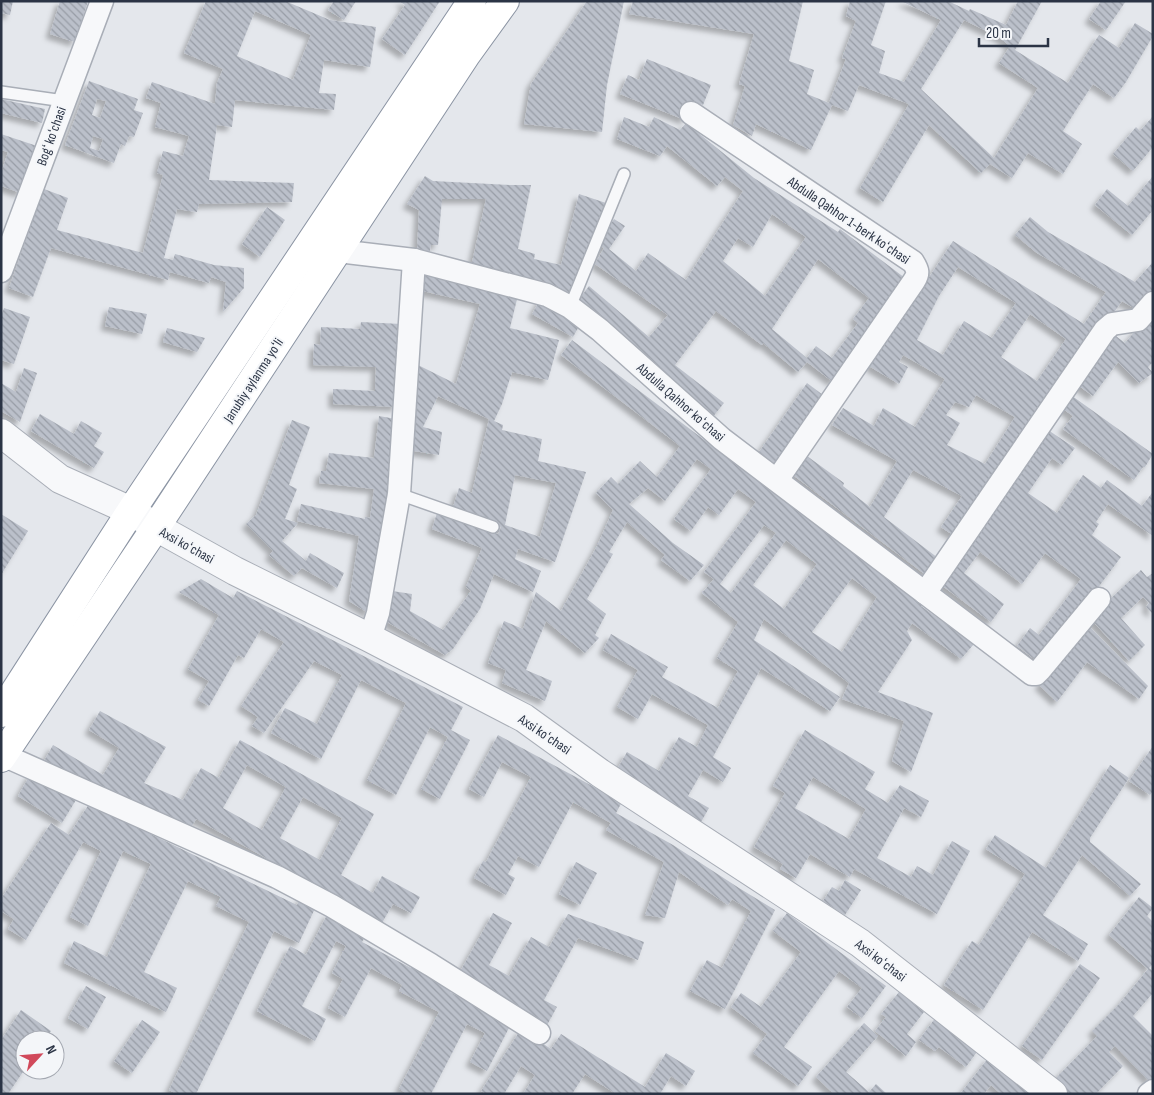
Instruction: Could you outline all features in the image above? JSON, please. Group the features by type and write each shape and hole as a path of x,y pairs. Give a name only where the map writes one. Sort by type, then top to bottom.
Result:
{"highway":[{"name":"Janubiy aylanma yoʻli","path":"1,713 131,511 472,1"},
{"name":"Janubiy aylanma yoʻli","path":"2,756 156,527 466,56 505,1"}],"street":[{"name":"Bogʻ koʻchasi","path":"1,271 102,1"},
{"name":"Аbdulla Qahhor 1-berk koʻchasi","path":"691,113 913,262 918,270 918,275 914,281 778,480"},
{"name":"Abdulla Qahhor koʻchasi","path":"338,251 414,260 547,295 570,307 600,330 722,438 1032,674 1036,674 1040,670 1099,599"},
{"path":"370,638 378,613 398,494 414,260"},
{"path":"925,593 1105,330 1112,324 1138,320 1153,303"},
{"name":"Axsi koʻchasi","path":"1,433 60,479 131,511 235,571 524,718 600,773 860,943 1053,1094"},
{"path":"2,756 277,877 332,906 539,1033"},
{"path":"1149,1094 1153,1091"}],"lane":[{"path":"1,92 64,101"},
{"path":"570,307 624,174"},
{"path":"398,494 494,527"}],"building":[{"path":"1,1 13,1 10,15 1,13"},
{"path":"60,1 88,1 75,42 50,34"},
{"path":"206,1 285,1 330,20 376,27 370,67 324,60 319,93 336,94 334,110 235,100 232,127 217,125 209,180 294,183 292,202 199,204 197,212 177,209 164,258 173,260 175,254 214,265 244,268 244,288 223,312 226,282 211,277 209,283 170,272 168,280 51,248 33,297 9,288 44,189 68,198 57,230 143,253 163,175 157,173 163,151 183,156 189,136 155,127 161,103 146,98 152,82 215,104 217,83 223,69 184,53","holes":["255,11 311,35 293,80 237,56"]},
{"path":"334,1 356,1 344,20 328,10"},
{"path":"399,1 440,1 405,55 382,39 405,5"},
{"path":"587,1 624,1 607,85 602,132 524,124 531,84"},
{"path":"633,1 803,1 789,61 814,70 807,94 829,103 846,59 842,58 856,21 846,16 850,1 886,1 871,45 885,51 879,73 904,82 941,20 901,1 948,1 1006,25 1018,1 1042,1 1015,50 1068,83 1099,35 1119,48 1135,23 1153,34 1153,36 1126,82 1114,98 1093,84 1078,107 1063,131 1082,144 1063,174 1028,153 1012,178 990,164 981,173 929,125 883,202 860,188 909,104 859,85 848,111 832,105 811,150 756,124 752,136 733,125 745,86 739,84 754,34 629,14","holes":["964,20 999,37 1010,46 999,63 1038,88 994,158 921,89"]},
{"path":"1101,1 1126,1 1106,30 1089,19"},
{"path":"647,59 711,85 703,105 692,101 685,120 620,94 628,75 639,80"},
{"path":"89,81 138,99 134,110 143,113 134,137 129,136 125,146 121,144 114,163 65,145","holes":["97,99 106,101 100,118 92,115","93,136 103,139 99,151 90,148"]},
{"path":"1,99 45,109 42,123 1,113"},
{"path":"1153,116 1153,147 1133,171 1113,154 1136,127 1140,131"},
{"path":"624,117 649,127 654,117 680,130 686,123 754,178 838,232 840,229 909,281 833,382 807,362 798,372 763,343 762,345 716,311 675,365 724,403 712,418 577,302 589,286 649,337 668,315 595,264 604,248 598,244 614,219 625,226 609,249 636,271 648,253 686,280 743,191 725,177 717,186 667,146 660,156 617,139","holes":["772,214 806,237 765,296 723,261 738,238 753,247","818,259 869,298 853,319 858,323 832,358 816,346 807,358 772,329"]},
{"path":"1,134 37,146 21,193 1,186 1,173 8,152 1,150"},
{"path":"425,176 433,181 531,185 518,249 535,254 534,259 561,265 579,194 606,203 571,297 471,267 486,199 442,199 438,245 431,245 429,255 417,253 419,210 407,204"},
{"path":"1153,176 1153,210 1132,235 1095,205 1107,189 1128,206"},
{"path":"267,207 285,220 260,257 242,244"},
{"path":"1030,217 1048,232 1135,282 1153,262 1153,292 1137,310 1122,301 956,537 941,527 962,496 913,470 884,517 938,558 926,575 793,475 807,456 844,483 843,486 870,507 897,461 832,425 843,408 874,426 883,408 915,427 945,379 903,355 899,362 908,367 899,384 869,366 953,241 1084,324 1106,292 1037,253 1015,235","holes":["958,267 1016,303 992,338 964,321 943,355 917,340 939,296","1030,314 1066,339 1037,381 1001,357","976,395 1015,417 985,464 947,445 960,423 946,415 955,402 969,407"]},
{"path":"423,269 519,291 510,328 559,340 548,380 512,372 502,404 494,421 503,425 502,430 542,439 538,461 586,472 555,562 518,549 515,559 541,571 533,592 494,574 480,609 453,649 445,655 387,622 392,591 412,594 410,611 443,630 471,591 466,587 482,548 432,529 437,513 498,534 501,527 453,507 459,488 472,493 489,419 438,396 423,427 442,432 439,455 408,450 414,363 456,384 480,304 418,290","holes":["515,475 556,483 540,537 505,525"]},
{"path":"541,298 582,321 573,337 532,314"},
{"path":"109,307 147,314 142,334 105,326"},
{"path":"4,308 30,317 14,364 1,360 1,317"},
{"path":"1153,310 1153,362 1148,367 1153,373 1139,383 1118,362 1093,396 1075,383 1112,333 1125,343"},
{"path":"361,322 401,324 397,407 333,404 333,389 375,391 376,367 313,365 314,344 320,345 321,327 360,329"},
{"path":"167,328 205,338 197,352 163,342"},
{"path":"572,340 923,603 921,606 974,644 961,659 912,623 907,631 912,640 878,692 933,713 911,772 892,761 904,721 842,699 849,683 764,619 754,640 840,697 830,711 761,668 713,757 731,768 723,782 703,770 688,796 709,808 701,822 616,771 627,752 659,771 679,737 697,747 708,725 652,694 638,719 617,707 638,670 603,650 611,634 668,667 662,677 718,708 738,671 717,658 738,622 702,593 714,579 704,572 756,502 738,489 719,515 708,507 691,531 674,519 711,469 697,459 665,501 648,488 629,504 673,543 704,565 690,581 661,560 665,555 627,522 609,552 613,554 587,599 606,614 595,635 599,638 585,653 546,621 526,670 552,681 545,701 502,683 506,670 488,663 504,621 523,629 536,592 561,611 597,546 613,510 596,493 611,477 618,484 640,461 657,477 680,446 561,355","holes":["764,525 776,533 731,593 720,584","786,540 817,564 784,609 753,585","852,578 877,597 842,652 812,632"]},
{"path":"24,368 37,373 20,422 1,411 1,383 16,392"},
{"path":"807,383 827,398 779,466 759,452"},
{"path":"1068,393 1153,454 1134,480 1063,429 1073,416 1059,406"},
{"path":"40,414 74,434 81,421 102,433 94,446 104,452 94,468 31,431"},
{"path":"379,416 396,419 391,478 370,614 349,601 359,536 297,521 301,504 365,519 365,517 370,518 374,489 319,483 321,471 326,471 329,453 374,458"},
{"path":"292,420 310,427 289,485 297,489 285,519 298,523 282,541 306,561 310,553 344,573 337,588 302,568 294,576 269,555 273,551 246,524 256,515"},
{"path":"1045,428 1075,448 1062,465 1052,458 1028,493 1057,513 1083,475 1101,488 1107,480 1142,506 1152,493 1153,536 1108,504 1096,522 1099,524 1092,535 1121,557 1041,664 1017,646 1030,628 1039,635 1081,579 1045,553 1022,584 980,552 964,573 1004,604 991,622 936,581"},
{"path":"1,514 28,531 1,575"},
{"path":"1141,570 1147,577 1153,573 1153,614 1146,607 1149,603 1143,597 1121,618 1145,645 1129,661 1090,618"},
{"path":"201,579 233,598 237,591 463,707 451,730 470,740 440,799 421,789 448,737 430,727 396,795 367,780 406,703 361,680 321,759 271,733 285,708 317,724 342,675 314,661 264,733 252,726 258,717 241,706 284,642 261,629 244,658 238,655 209,706 198,700 209,681 188,669 219,615 179,592"},
{"path":"1086,623 1148,686 1139,699 1087,662 1057,702 1039,685"},
{"path":"100,711 166,747 144,783 183,800 201,768 219,778 240,740 374,814 341,875 373,893 382,876 420,897 411,913 393,904 379,928 363,912 196,819 192,826 114,792 110,800 44,761 53,745 103,775 119,748 89,730","holes":["247,765 286,787 262,830 223,808","303,797 342,818 320,860 280,838"]},
{"path":"805,730 875,772 865,789 888,803 900,785 929,801 921,817 904,808 877,858 911,877 917,866 933,875 952,841 970,851 937,914 854,869 850,877 810,854 796,878 780,869 783,864 754,847 785,793 773,786","holes":["813,777 866,809 849,839 795,808"]},
{"path":"498,735 622,802 616,813 673,845 775,910 725,1009 690,991 707,960 722,968 751,911 732,899 728,905 679,872 665,918 645,915 664,862 606,830 611,823 573,802 539,867 518,856 508,874 515,878 506,895 474,878 483,861 486,862 531,777 502,762 484,797 469,789"},
{"path":"1153,746 1153,791 1150,795 1129,781"},
{"path":"1110,765 1129,778 1090,838 1090,842 1141,884 1130,896 1082,855 1043,915 1088,944 1078,961 1032,932 983,1010 944,985 972,941 979,945 1025,874 986,849 995,835 1046,868"},
{"path":"31,773 76,800 62,823 18,796"},
{"path":"89,804 297,905 301,897 317,904 299,943 274,931 196,1094 177,1094 169,1090 249,922 216,906 221,897 188,881 144,972 177,988 166,1012 64,963 74,941 107,957 151,864 123,851 88,926 70,917 101,851 83,842 26,940 8,929 14,919 1,911 1,899 51,823 69,835"},
{"path":"576,862 597,873 580,905 559,894"},
{"path":"845,880 861,890 845,915 823,901 832,887 839,891"},
{"path":"1139,897 1153,908 1147,916 1153,922 1153,964 1149,968 1153,971 1153,993 1133,1016 1153,1036 1153,1078 1149,1081 1115,1046 1109,1052 1123,1066 1096,1094 1068,1094 1054,1080 1097,1036 1092,1031 1119,1004 1148,969 1109,935"},
{"path":"328,913 367,933 362,942 411,968 413,963 454,984 450,992 511,1024 487,1071 470,1062 485,1033 467,1024 431,1094 408,1094 399,1089 439,1012 399,991 402,985 371,968 345,1017 328,1008 343,979 332,973 346,946 336,941 302,1006 326,1019 315,1041 257,1011 290,946 306,955"},
{"path":"493,913 512,923 489,965 509,976 531,937 549,947 568,914 644,942 638,960 578,938 544,1000 557,1007 546,1027 457,977"},
{"path":"787,913 886,986 862,1018 847,1007 862,988 839,971 784,1047 812,1067 798,1086 753,1053 767,1034 731,1007 741,993 761,1007 801,952 773,931"},
{"path":"1080,964 1100,978 1042,1060 1022,1046"},
{"path":"86,986 106,997 88,1029 68,1018"},
{"path":"899,992 924,1012 907,1034 916,1042 906,1056 875,1031 886,1017 881,1014"},
{"path":"21,1010 50,1030 15,1030 15,1080 18,1080 8,1094 1,1094 1,1040"},
{"path":"936,1017 979,1049 966,1067 939,1047 935,1051 919,1040"},
{"path":"142,1020 160,1032 132,1073 114,1061"},
{"path":"864,1023 878,1036 846,1072 869,1092 876,1084 887,1094 834,1094 816,1077"},
{"path":"521,1029 551,1049 561,1034 645,1087 666,1053 695,1071 686,1086 671,1076 660,1094 611,1094 613,1092 585,1074 572,1094 523,1094 535,1075 521,1066 504,1094 486,1094 481,1091"},
{"path":"989,1057 1036,1094 1001,1094 991,1085 984,1094 960,1094"}]}
